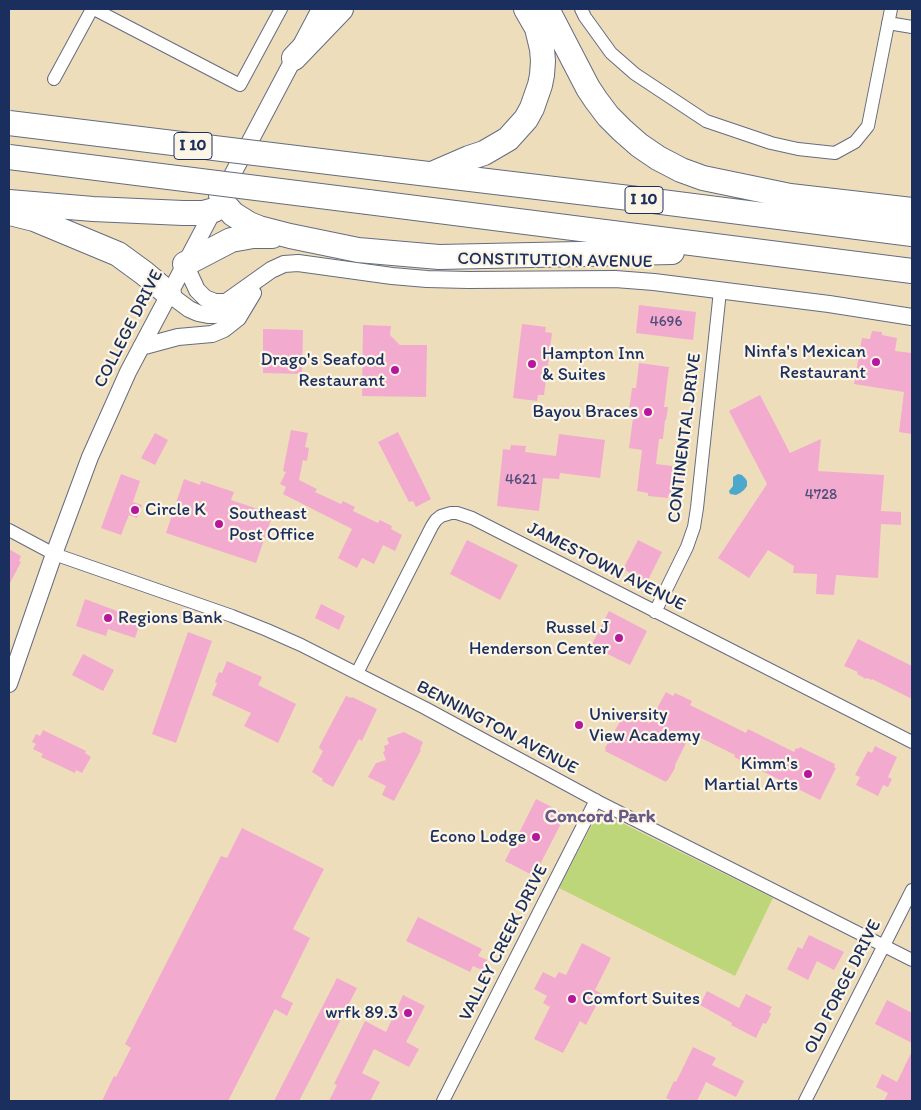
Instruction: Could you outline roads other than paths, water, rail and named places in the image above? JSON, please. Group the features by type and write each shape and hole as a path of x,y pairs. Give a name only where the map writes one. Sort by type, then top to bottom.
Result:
{"highway":[{"path":"294,58 341,9"},
{"path":"432,175 496,147 518,130 529,114 540,85 543,61 542,49 536,28 526,9"},
{"path":"547,9 596,100 622,130 658,158 681,170 703,178 790,196 912,210"},
{"name":"I 10","path":"9,123 912,234"},
{"name":"I 10","path":"9,157 912,271"},
{"path":"9,202 93,209 183,213 202,213 217,203 225,205 241,220 259,228 290,236 358,250 438,257 749,250"},
{"path":"9,212 34,219 118,254 169,294"},
{"path":"185,264 231,240 253,236 290,236"}],"street":[{"path":"54,80 93,9 240,85 280,9"},
{"name":"COLLEGE DRIVE","path":"9,684 54,554 100,433 128,372 140,346 320,9"},
{"path":"581,9 611,53 635,74 706,121 772,143 798,149 836,153 856,142 868,126 891,9"},
{"path":"888,24 912,26"},
{"name":"CONSTITUTION AVENUE","path":"169,294 188,309 216,315 226,313 234,310 271,270 284,264 298,263 427,279 614,279 654,282 829,304 912,317"},
{"name":"CONSTITUTION AVENUE","path":"185,264 197,290 205,298 215,302 226,302 256,286"},
{"name":"CONSTITUTION AVENUE","path":"140,346 178,337 218,332 238,318 256,286"},
{"name":"CONTINENTAL DRIVE","path":"655,612 687,547 694,527 720,291"},
{"name":"JAMESTOWN AVENUE","path":"357,673 432,526 440,516 456,512 467,515 912,742"},
{"name":"BENNINGTON AVENUE","path":"9,530 54,554 246,621 301,645 432,712 596,800 912,960"},
{"name":"VALLEY CREEK DRIVE","path":"443,1101 596,800"},
{"name":"OLD FORGE DRIVE","path":"805,1101 912,890"}],"water":[{"path":"738,474 745,478 747,486 736,495 730,494 729,491 733,486 733,477"}],"place":[{"name":"Ninfa's Mexican Restaurant","path":"876,362"},
{"name":"Hampton Inn & Suites","path":"532,364"},
{"name":"Drago's Seafood Restaurant","path":"395,370"},
{"name":"Bayou Braces","path":"648,412"},
{"name":"Circle K","path":"135,510"},
{"name":"Southeast Post Office","path":"219,524"},
{"name":"Regions Bank","path":"108,618"},
{"name":"Russel J Henderson Center","path":"619,638"},
{"name":"University View Academy","path":"579,725"},
{"name":"Kimm's Martial Arts","path":"808,774"},
{"name":"Econo Lodge","path":"536,837"},
{"name":"Comfort Suites","path":"572,999"},
{"name":"wrfk 89.3","path":"408,1013"}],"district":[{"name":"Concord Park","path":"600,817"}]}
